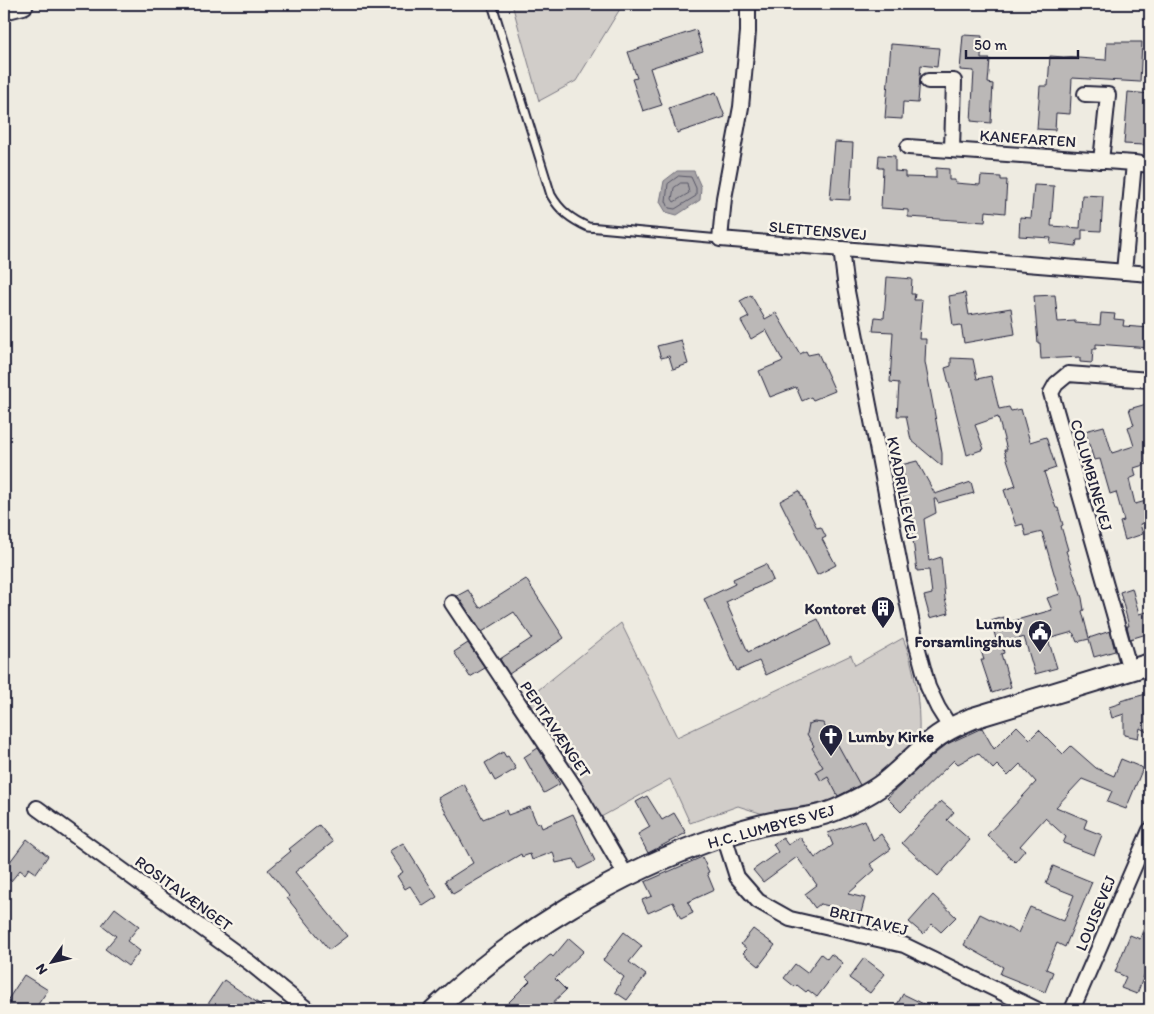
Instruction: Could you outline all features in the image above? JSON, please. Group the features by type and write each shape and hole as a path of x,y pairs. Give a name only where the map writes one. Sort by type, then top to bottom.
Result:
{"street":[{"path":"4,9 23,4"},
{"path":"720,239 724,198 741,107 748,32 748,4"},
{"path":"928,80 954,81 952,150"},
{"path":"1085,94 1108,94 1101,161"},
{"name":"KANEFARTEN","path":"908,147 1150,165"},
{"path":"1124,272 1134,163"},
{"name":"SLETTENSVEJ","path":"720,239 1150,274"},
{"name":"KVADRILLEVEJ","path":"841,250 845,281 915,638 928,687 950,728"},
{"name":"COLUMBINEVEJ","path":"1130,670 1051,394 1056,384 1068,374 1150,380"},
{"name":"PEPITAVÆNGET","path":"452,603 577,791 627,877"},
{"name":"H.C. LUMBYES VEJ","path":"434,1010 487,964 529,933 627,877 675,854 724,836 766,824 816,816 862,798 902,769 928,743 950,728 973,718 1150,664"},
{"name":"ROSITAVÆNGET","path":"37,808 250,963 308,1010"},
{"name":"LOUISEVEJ","path":"1072,1010 1150,830"},
{"name":"BRITTAVEJ","path":"724,836 737,877 758,901 790,919 904,945 1038,1010"}],"lane":[{"path":"492,4 550,195 558,207 571,219 588,227 720,239"}],"shaded area":[{"path":"512,4 623,4 576,81 539,101"},
{"path":"621,623 677,737 851,655 855,665 903,638 911,661 916,685 919,735 895,761 863,790 839,801 782,815 760,813 738,806 690,823 670,779 601,817 527,699"}],"water":[{"path":"677,171 694,171 701,187 700,200 677,215 666,212 660,202 664,181"}],"building":[{"path":"696,30 703,51 650,68 662,105 643,111 632,79 637,78 628,52"},
{"path":"963,35 982,36 981,59 990,59 988,83 993,84 991,123 971,121 974,71 960,70"},
{"path":"1107,42 1142,42 1140,82 1072,78 1070,114 1056,113 1055,130 1037,129 1040,86 1048,86 1050,56 1106,60"},
{"path":"891,44 939,48 937,67 921,65 918,103 903,102 902,119 885,118"},
{"path":"716,92 725,117 677,133 669,108"},
{"path":"1128,92 1150,94 1150,116 1146,115 1144,145 1124,144"},
{"path":"835,142 853,143 850,200 830,199"},
{"path":"879,155 895,156 895,171 905,172 905,177 936,178 936,168 949,169 949,180 955,180 955,183 980,185 981,176 1001,177 1001,180 1007,180 1005,213 986,211 985,222 908,217 908,210 881,208 883,168 878,168"},
{"path":"1034,185 1054,186 1051,226 1080,228 1082,195 1103,196 1101,231 1082,230 1082,240 1077,240 1076,246 1050,243 1051,238 1019,236 1020,217 1031,218"},
{"path":"887,277 912,279 911,294 915,294 914,300 922,300 919,339 926,339 925,362 942,453 942,466 911,440 906,416 897,416 899,383 890,382 893,332 873,331 875,317 884,318"},
{"path":"965,293 969,315 1011,308 1015,334 964,343 961,325 953,326 949,296"},
{"path":"751,295 765,319 776,313 800,354 806,351 808,355 818,353 835,391 813,400 811,397 802,401 796,387 770,397 759,371 783,361 766,330 751,339 741,321 749,317 740,301"},
{"path":"1055,295 1058,322 1075,321 1075,323 1100,325 1101,313 1115,314 1114,319 1124,320 1123,326 1150,328 1150,348 1096,344 1096,349 1093,349 1092,363 1080,362 1080,357 1041,359 1034,296"},
{"path":"681,340 688,364 673,369 669,356 661,358 657,346"},
{"path":"951,358 973,359 977,379 991,376 999,409 1009,407 1011,411 1021,409 1030,442 1046,437 1056,468 1044,472 1063,525 1061,526 1068,550 1066,551 1082,598 1084,610 1082,611 1089,638 1110,631 1115,651 1094,657 1089,639 1077,642 1073,632 1048,639 1057,668 1035,674 1024,637 1002,645 1004,653 1001,654 1011,687 992,693 981,660 984,660 979,644 996,639 991,621 1004,617 1006,623 1052,610 1047,598 1060,594 1042,532 1026,536 1023,524 1016,526 1004,490 1016,486 1004,450 1007,450 998,417 975,425 984,449 967,455 945,368 951,366"},
{"path":"1150,403 1150,463 1134,468 1136,476 1129,479 1135,504 1150,500 1150,521 1140,524 1143,534 1125,540 1120,522 1124,521 1116,492 1110,494 1100,459 1094,460 1085,431 1104,426 1112,453 1134,446 1128,427 1134,425 1129,409"},
{"path":"917,461 935,494 971,482 974,493 938,503 934,499 936,513 924,519 929,561 941,557 945,599 949,613 930,618 924,596 932,594 929,570 917,571 910,517 905,519 900,507 907,503 898,487 906,482 901,465"},
{"path":"799,491 817,528 821,527 826,537 822,539 836,565 817,575 780,501"},
{"path":"766,564 773,580 726,602 748,652 818,619 830,645 766,675 759,661 737,671 704,599 735,584 733,579"},
{"path":"526,579 564,638 509,674 500,659 532,638 514,612 482,632 457,596 468,590 480,608"},
{"path":"1132,588 1139,614 1150,611 1150,633 1130,639 1127,626 1129,626 1120,592"},
{"path":"468,643 485,668 470,677 454,652"},
{"path":"1150,693 1150,734 1140,728 1138,738 1124,735 1124,714 1112,718 1109,707 1121,703 1120,701"},
{"name":"Lumby Kirke","path":"814,722 823,723 831,737 833,736 860,785 838,796 828,777 821,781 816,771 823,767 812,748 814,746 807,734 809,724"},
{"path":"1017,726 1030,739 1039,730 1063,754 1071,746 1096,768 1114,776 1121,759 1143,768 1126,809 1107,802 1112,791 1082,779 1056,807 1087,820 1084,828 1102,835 1094,855 1063,843 1066,837 1045,818 1020,846 1025,850 1015,862 987,835 1036,782 1020,764 1008,776 997,765 993,769 978,753 958,764 954,760 901,812 887,798 947,744 982,728 994,749"},
{"path":"538,748 560,784 544,793 524,757"},
{"path":"503,752 506,757 508,756 516,769 495,781 485,763"},
{"path":"464,784 483,819 506,810 508,815 530,807 537,824 540,823 542,828 573,814 595,861 579,869 574,859 556,863 553,852 532,860 530,854 522,857 521,854 453,894 445,881 473,863 438,798"},
{"path":"647,796 662,820 674,813 686,833 648,853 638,834 650,827 636,802"},
{"path":"941,801 954,812 947,820 970,840 938,876 902,843"},
{"path":"865,820 873,840 881,834 891,849 870,864 875,870 848,894 865,898 861,913 820,904 815,908 805,894 817,885 797,857 763,882 753,870 778,852 773,844 783,838 788,845 800,837 815,858 833,845 828,833"},
{"path":"319,825 333,842 295,872 347,936 329,950 287,898 289,896 268,870 291,851 289,849"},
{"path":"27,839 48,856 36,873 29,868 25,874 20,870 11,881 4,876 4,860 9,863"},
{"path":"403,843 437,897 423,906 410,886 405,889 397,876 403,872 389,851"},
{"path":"702,857 714,890 688,902 693,913 681,919 673,902 648,913 642,900 652,896 645,882"},
{"path":"1053,866 1092,882 1065,947 1057,943 1046,969 1053,972 1045,992 1000,974 1003,967 964,945 980,914 1018,933 1030,907 1064,921 1074,895 1046,884"},
{"path":"933,895 956,917 941,932 932,924 923,934 909,922"},
{"path":"115,908 139,926 127,941 140,951 128,966 105,949 116,936 102,925"},
{"path":"1149,913 1150,956 1137,994 1121,988 1126,977 1115,972 1130,935 1140,939"},
{"path":"753,929 775,945 759,966 743,953 747,949 741,944"},
{"path":"624,932 642,946 629,962 646,975 627,1000 615,992 624,977 603,960"},
{"path":"569,938 584,951 555,979 566,990 545,1010 501,1010 530,981 526,977 549,956 553,957"},
{"path":"821,954 827,959 831,954 843,963 817,997 797,985 795,987 784,978 795,964 807,973"},
{"path":"864,958 885,974 870,993 849,978"},
{"path":"24,975 48,990 34,1010 13,1010 5,1004"},
{"path":"224,980 268,1010 237,1010 228,1005 225,1010 204,1010"},
{"path":"903,994 936,1010 894,1010"}],"place":[{"name":"Kontoret","path":"883,629"},
{"name":"Lumby Forsamlingshus","path":"1040,653"},
{"name":"Lumby Kirke","path":"831,757"}]}
